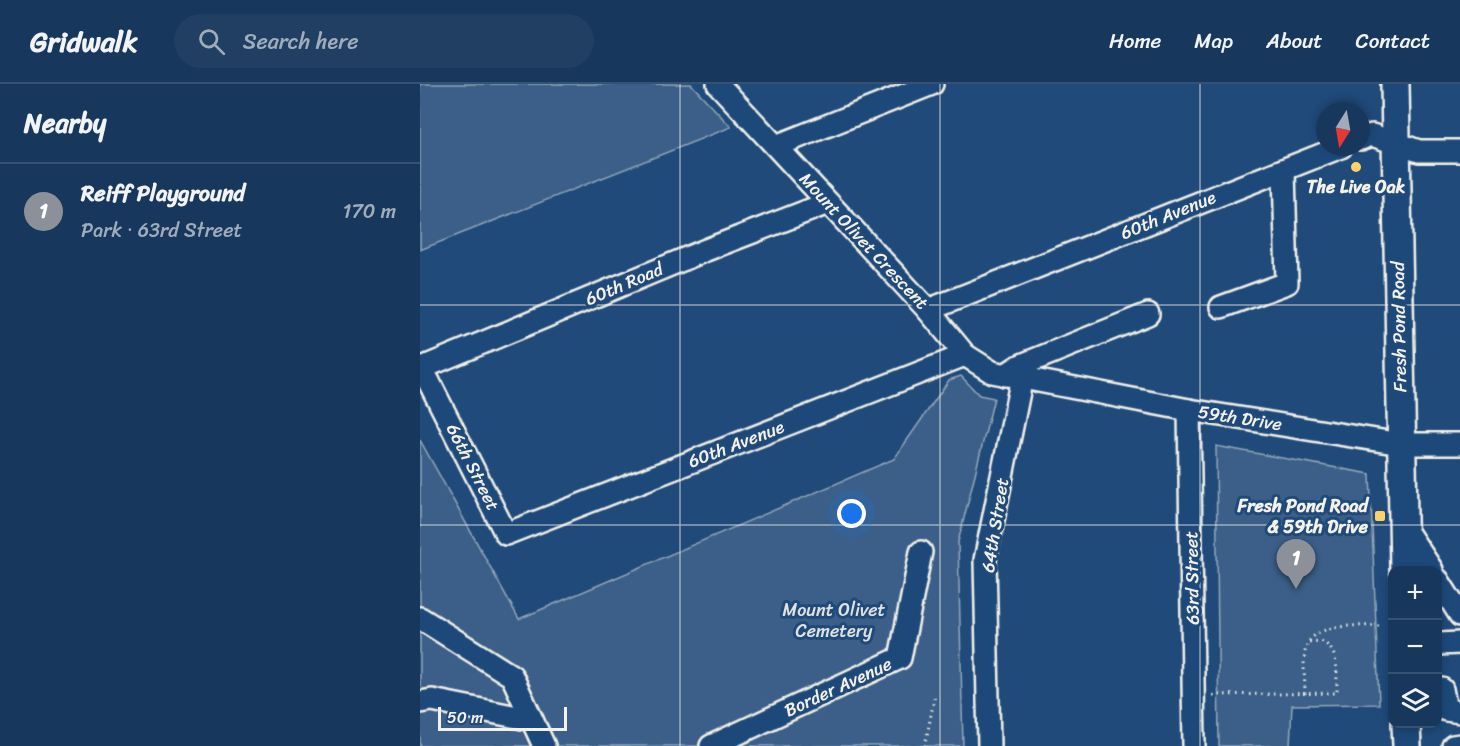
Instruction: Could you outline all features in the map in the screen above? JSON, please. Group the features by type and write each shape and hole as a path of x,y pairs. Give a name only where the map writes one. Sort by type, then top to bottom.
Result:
{"main road":[{"name":"Fresh Pond Road","path":"1395,84 1404,566"},
{"path":"1406,728 1407,746"}],"street":[{"name":"Mount Olivet Crescent","path":"718,84 928,310 965,355 992,372 1013,376"},
{"path":"776,146 932,84"},
{"path":"1370,136 1419,151 1460,152"},
{"name":"60th Avenue","path":"928,310 1319,156"},
{"path":"1221,307 1287,283 1284,170"},
{"name":"60th Road","path":"422,368 705,250 828,204"},
{"path":"1013,376 1019,366 1148,314"},
{"name":"60th Avenue","path":"506,534 965,355"},
{"name":"66th Street","path":"422,368 506,534"},
{"name":"59th Drive","path":"1013,376 1190,410 1401,444 1460,444"},
{"name":"64th Street","path":"989,746 985,560 1013,376"},
{"name":"63rd Street","path":"1190,410 1194,746"},
{"path":"1403,526 1428,566"},
{"name":"Border Avenue","path":"711,746 900,658 921,552"},
{"path":"1442,588 1460,615"},
{"path":"420,618 512,676 544,746"},
{"path":"1442,644 1460,643"},
{"path":"1442,689 1446,710 1460,712"},
{"path":"420,702 432,700 532,720"},
{"path":"1453,746 1460,745"}],"path":[{"path":"1305,694 1305,652 1313,635 1327,629 1346,626 1382,626"},
{"path":"1211,695 1337,693 1336,661 1333,651 1321,641 1308,642"},
{"path":"925,746 935,694"}],"green space":[{"path":"420,84 691,84 731,127 420,250"},
{"name":"Mount Olivet Cemetery","path":"961,376 979,395 994,398 958,542 963,746 420,746 420,440 519,619 894,459 949,380"},
{"path":"1216,446 1370,474 1379,704 1292,705 1290,746 1219,746"}],"place":[{"name":"The Live Oak","path":"1356,167"},
{"name":"Fresh Pond Road & 59th Drive","path":"1380,516"},
{"name":"Reiff Playground","path":"1296,589"}]}
